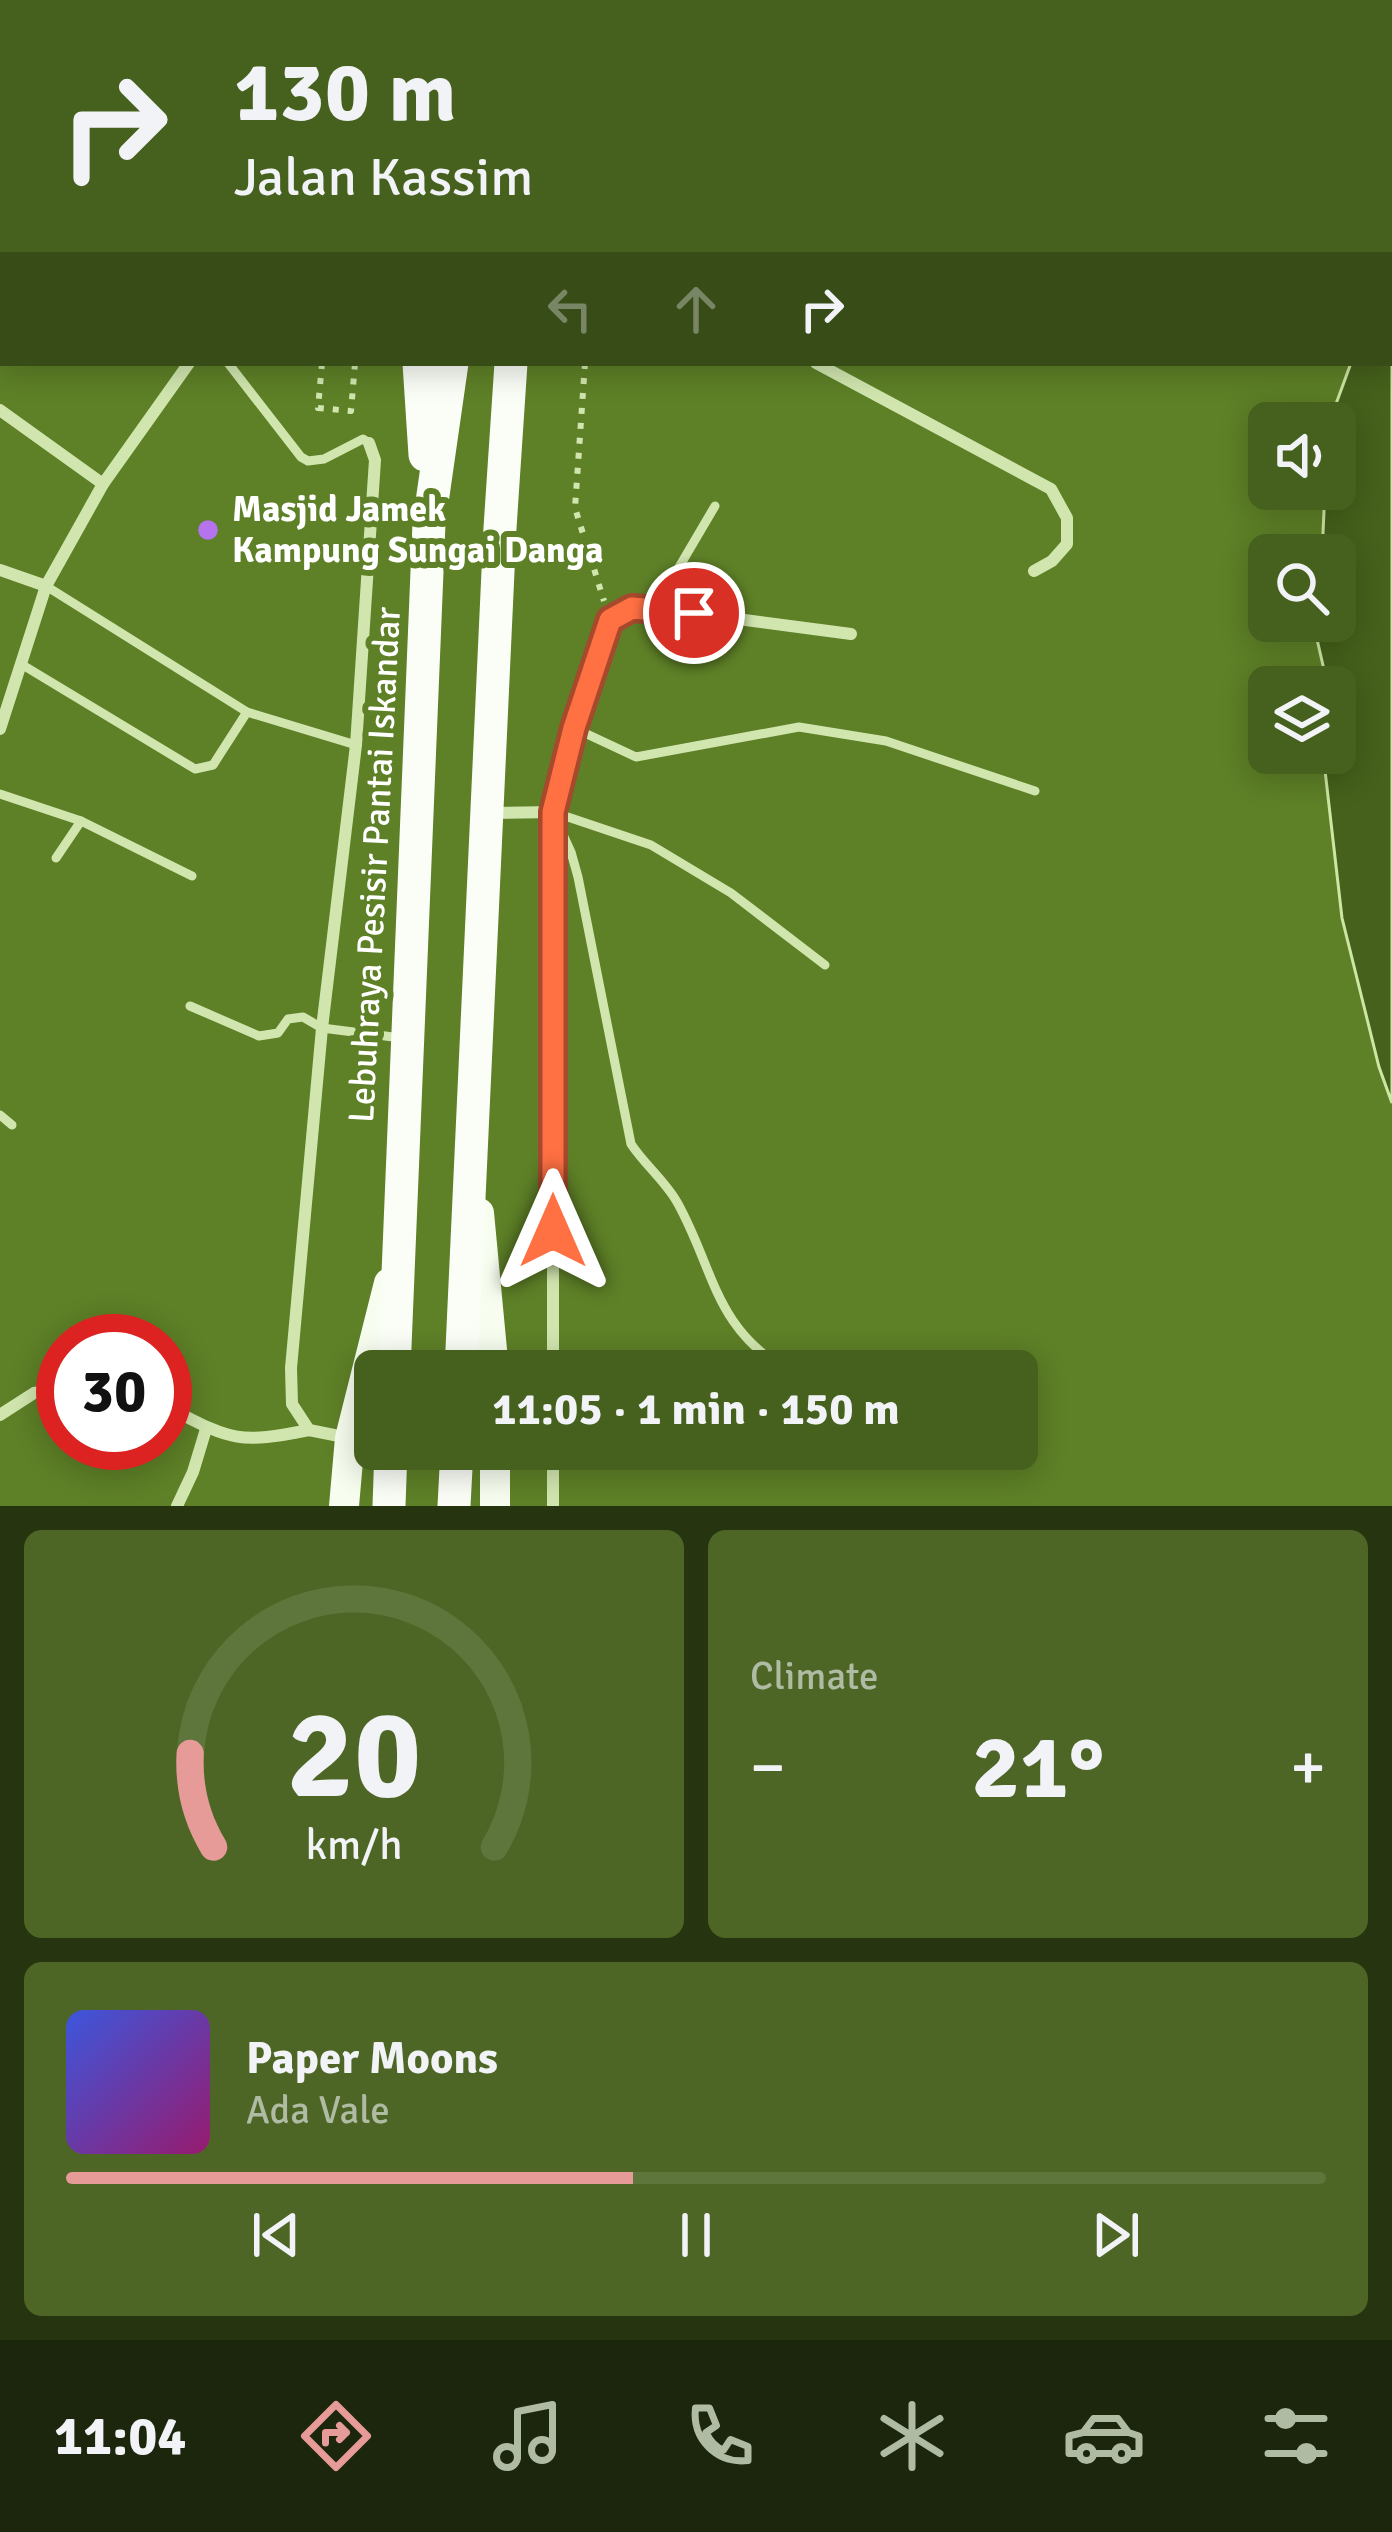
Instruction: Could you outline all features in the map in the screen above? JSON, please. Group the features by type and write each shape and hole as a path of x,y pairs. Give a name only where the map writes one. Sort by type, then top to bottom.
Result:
{"highway":[{"path":"419,366 429,523"},
{"name":"Lebuhraya Pesisir Pantai Iskandar","path":"395,1350 429,523 452,366"},
{"path":"461,1350 511,366"},
{"path":"389,1506 390,1470"},
{"path":"454,1506 456,1470"}],"main road":[{"path":"471,1141 492,1350"},
{"path":"344,1506 350,1438 397,1252"},
{"path":"495,1470 495,1506"}],"street":[{"path":"0,730 46,586 104,484 187,366"},
{"path":"822,366 1051,489 1067,518 1067,544 1052,561 1034,571"},
{"path":"0,410 104,484"},
{"path":"309,1430 292,1404 290,1368 322,1028 356,745 375,460 369,443"},
{"path":"0,570 46,586"},
{"path":"553,1350 553,812 574,728 610,620 632,608 655,608 850,634"},
{"path":"488,813 553,812"},
{"path":"0,1415 36,1393"},
{"path":"192,1422 243,1440 309,1430 350,1438"},
{"path":"177,1506 206,1430"},
{"path":"553,1470 553,1506"}],"lane":[{"path":"230,366 301,457 316,461 363,439 369,443"},
{"path":"655,608 715,506"},
{"path":"46,586 247,712 356,745"},
{"path":"21,664 195,769 204,769 219,758 247,712"},
{"path":"574,728 636,757 799,727 886,741 1035,791"},
{"path":"0,794 81,821 192,876"},
{"path":"553,812 651,845 731,893 825,965"},
{"path":"553,812 578,877 631,1144 678,1203 716,1295 735,1327 758,1350"},
{"path":"56,858 81,821"},
{"path":"190,1006 259,1036 278,1033 288,1019 296,1017 322,1028 406,1039"},
{"path":"0,1115 12,1125"}],"path":[{"path":"322,366 318,408 351,411 356,366"},
{"path":"585,366 575,508 610,620"}],"shaded area":[{"path":"1350,366 1392,366 1392,1103 1342,918 1325,774 1356,774 1356,666 1323,666 1318,642 1356,642 1356,534 1323,534 1324,510 1356,510 1356,402 1337,402"}],"place":[{"name":"Masjid Jamek Kampung Sungai Danga","path":"208,530"}],"route":[{"path":"553,1231 553,812 574,728 610,620 632,608 694,613"}]}
